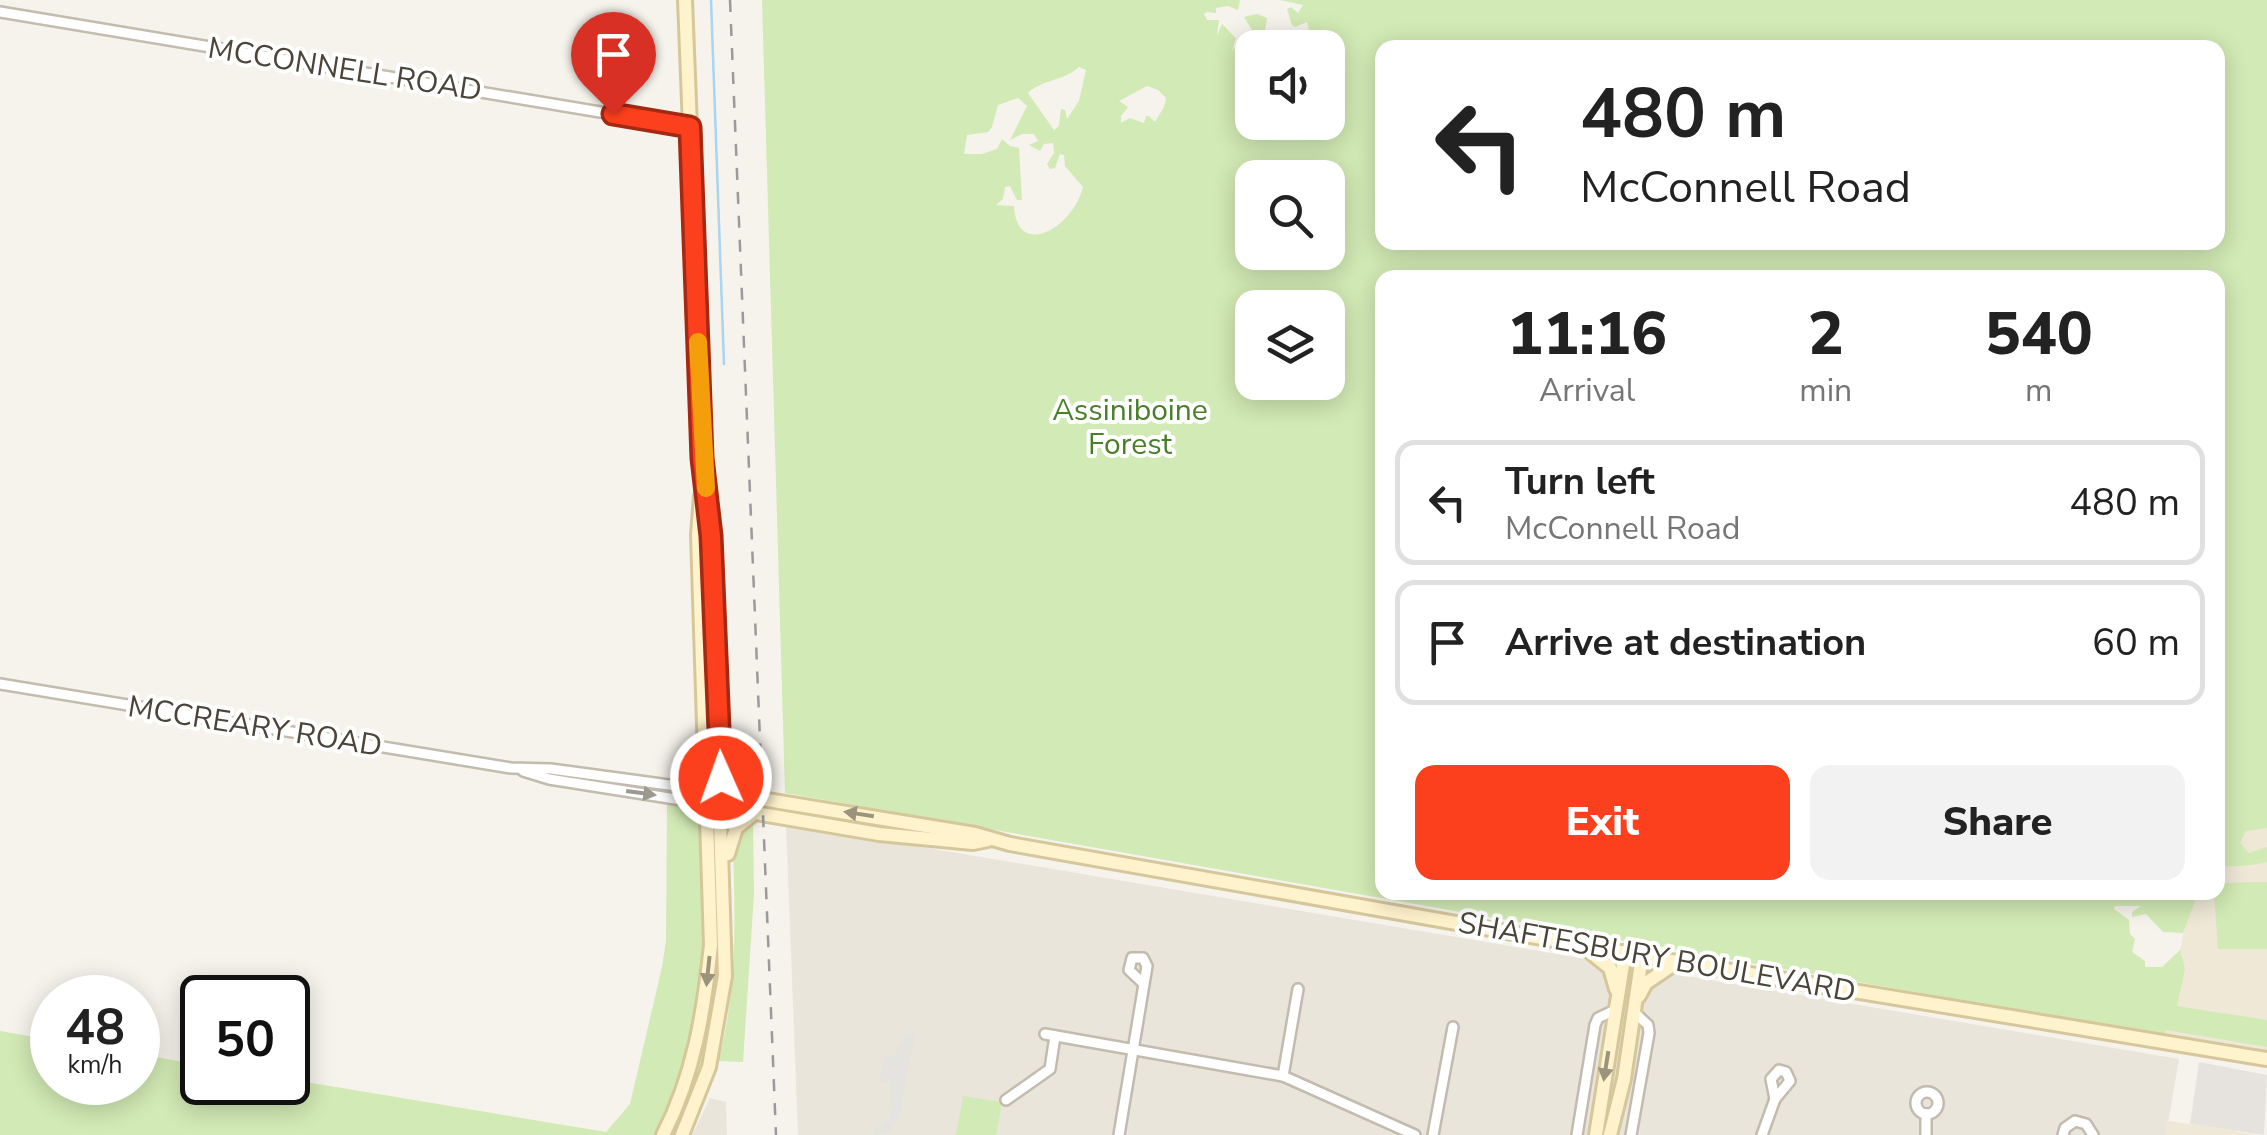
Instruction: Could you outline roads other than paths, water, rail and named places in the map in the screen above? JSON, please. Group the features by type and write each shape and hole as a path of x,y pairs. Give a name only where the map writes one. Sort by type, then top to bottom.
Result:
{"street":[{"path":"685,0 702,458 711,536 721,792"},
{"name":"MCCONNELL ROAD","path":"0,12 690,127"},
{"path":"663,1135 693,1060 711,945 711,800 698,535 702,458"},
{"name":"MCCREARY ROAD","path":"0,684 511,768 551,769 711,800"},
{"name":"SHAFTESBURY BOULEVARD","path":"711,800 721,792 975,834 988,840 1642,956 2267,1059"},
{"path":"682,1135 700,1096 721,1011 725,976 724,902 711,800"},
{"name":"SHAFTESBURY BOULEVARD","path":"711,800 753,814 879,834 973,844 988,840"},
{"path":"724,902 731,835 753,814"},
{"path":"1573,943 1600,957 1610,968 1616,980 1616,1003"},
{"path":"1596,1135 1625,952"},
{"path":"1610,1135 1624,1079 1642,956"},
{"path":"1635,1006 1646,983 1677,962"},
{"path":"1119,1135 1144,984"},
{"path":"1283,1076 1298,989"},
{"path":"1577,1135 1595,1024 1616,1003"},
{"path":"1630,1135 1649,1033 1635,1006"},
{"path":"1434,1135 1453,1027"},
{"path":"1006,1100 1050,1069 1050,1035 1283,1076 1415,1135"},
{"path":"1762,1135 1774,1099"},
{"path":"1926,1114 1926,1135"},
{"path":"2062,1135 2069,1124 2081,1122 2090,1127 2092,1135"}],"waterway":[{"path":"711,0 724,364"}],"railway":[{"path":"730,0 776,1135"}],"park label":[{"name":"Assiniboine Forest","path":"1130,427"}]}
